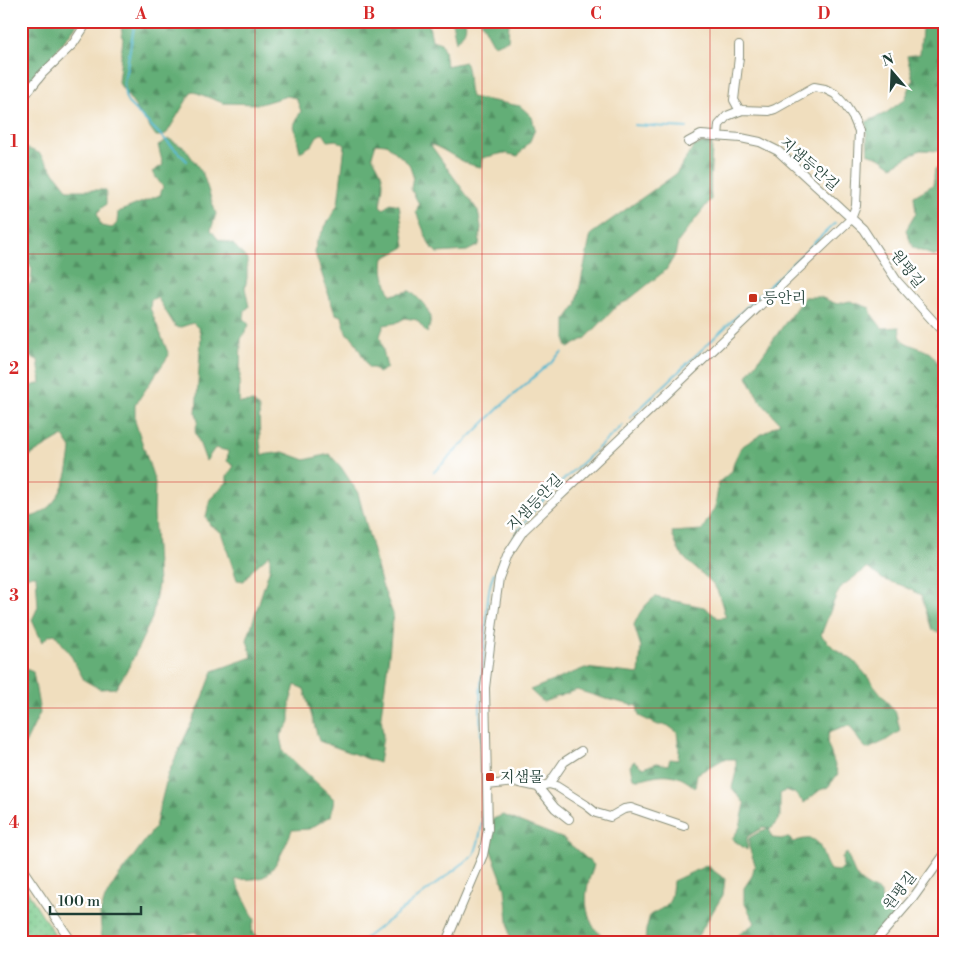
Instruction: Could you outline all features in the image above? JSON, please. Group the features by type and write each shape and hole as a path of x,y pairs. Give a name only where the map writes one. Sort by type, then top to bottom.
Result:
{"street":[{"path":"21,100 46,69 73,44 88,21"},
{"path":"718,136 719,125 727,116 740,111 734,100 739,45"},
{"name":"지샘등안길","path":"446,942 483,854 488,829 485,688 499,578 508,554 523,531 851,219 856,206 859,131 845,105 835,94 814,87 769,111 740,111"},
{"name":"지샘등안길","path":"688,142 694,137 718,136 760,142 778,151 851,219"},
{"name":"원평길","path":"851,219 863,229 897,281 944,333"},
{"path":"549,784 564,762 581,750"},
{"path":"487,785 516,782 538,787 549,784 556,786 596,813 610,817 624,809 631,808 684,826"},
{"path":"538,787 555,808 569,819"},
{"name":"원평길","path":"875,942 913,898 944,855"},
{"path":"21,867 72,942"}],"green space":[{"path":"21,21 80,21 21,95"},
{"path":"120,21 428,21 432,40 441,43 444,50 446,66 465,62 471,97 520,106 532,117 535,129 530,141 518,156 504,153 482,158 481,167 474,166 430,144 478,211 481,227 479,245 467,251 437,253 430,246 416,212 419,204 411,189 413,176 409,164 386,144 376,143 372,156 383,180 380,206 384,209 390,203 399,205 405,247 384,258 383,268 386,282 391,295 410,291 427,309 430,320 427,333 417,320 405,318 396,323 384,325 380,336 387,368 378,373 374,368 369,368 353,338 346,333 342,316 335,314 315,253 317,241 338,204 345,145 336,140 328,141 323,133 317,136 312,145 300,152 294,125 301,111 296,98 287,96 260,104 223,103 192,91 167,133 162,136 156,136 118,82 123,39"},
{"path":"452,21 465,21 466,24 464,33 456,42"},
{"path":"481,21 509,21 508,40 494,45"},
{"path":"806,21 846,21 815,31"},
{"path":"926,21 944,21 944,149 939,151 920,150 892,166 881,158 868,153 866,122 886,113 905,99 913,80 907,56 920,54 922,29"},
{"path":"169,139 185,148 203,174 216,214 211,230 218,239 233,244 247,259 245,288 249,307 245,310 244,318 249,325 241,339 239,403 254,402 259,409 262,455 283,452 305,460 329,454 341,467 358,493 381,582 393,614 381,715 383,736 379,763 319,741 304,689 295,685 290,702 290,722 280,737 283,751 334,799 331,816 309,829 292,830 280,856 267,874 256,879 235,880 255,920 252,932 259,938 252,942 205,942 195,932 172,936 169,942 102,942 100,914 105,898 155,827 168,774 202,700 213,671 252,657 247,640 270,568 270,554 253,569 244,581 237,580 221,532 210,525 206,517 210,499 227,482 227,476 234,466 227,461 228,451 215,448 206,461 195,431 198,421 196,413 201,338 199,329 193,323 178,328 175,326 157,297 151,300 150,308 169,355 135,405 135,421 155,482 154,514 158,584 152,618 130,665 116,688 100,689 84,680 70,654 55,634 50,635 42,642 32,620 38,607 36,575 31,575 21,580 21,518 37,515 53,503 66,477 71,448 63,436 21,461 21,389 41,383 38,360 21,353 21,296 31,282 32,269 26,255 21,257 21,146 39,153 68,190 106,190 106,204 97,213 101,226 112,228 117,223 118,212 160,195 163,187 152,172 163,165 158,145"},
{"path":"712,141 711,199 678,242 675,255 666,270 627,301 618,305 586,338 568,348 566,345 566,319 576,305 591,234 676,174 694,146"},
{"path":"944,165 944,252 935,256 913,248 906,230 916,213 914,196 933,185 935,169"},
{"path":"804,297 820,297 837,304 850,301 870,308 872,315 882,328 899,327 903,340 932,355 944,379 944,634 932,630 921,595 901,585 884,580 867,568 842,586 836,596 821,635 835,649 854,661 866,675 896,713 900,731 868,749 860,742 850,726 829,732 827,742 838,774 828,787 820,790 804,803 794,793 786,790 780,794 780,817 772,828 763,827 747,837 747,850 732,839 740,827 745,804 732,788 736,772 736,759 724,759 697,774 695,788 679,777 668,775 641,779 633,778 630,766 634,761 643,768 657,763 668,765 670,759 678,760 677,732 667,725 658,725 639,716 637,706 577,690 543,702 530,690 585,668 639,674 641,647 634,625 642,610 655,597 704,607 718,618 726,617 715,587 683,557 672,532 702,530 715,507 719,482 732,471 741,447 780,423 760,401 747,376"},
{"path":"21,667 33,672 40,713 25,744 21,747"},
{"path":"503,815 564,839 594,865 587,888 587,911 593,926 608,940 607,942 510,942 505,888 490,848 493,819"},
{"path":"769,828 772,838 789,838 793,842 803,839 815,841 819,844 830,870 838,871 843,867 842,857 847,853 855,874 861,882 881,893 882,904 897,912 870,942 729,942 755,923 744,902 744,888 752,876 755,864 749,847 749,838"},
{"path":"708,865 725,879 723,895 694,942 645,942 650,915 666,906 670,899 673,881"},
{"path":"21,881 59,942 21,942"}],"waterway":[{"path":"135,21 124,83 125,96 128,103 187,161"},
{"path":"634,125 687,128"},
{"path":"630,418 835,223"},
{"path":"434,472 501,406 562,352"},
{"path":"498,566 509,545 537,507 623,425"},
{"path":"360,942 474,855 483,819 484,782 480,698 488,600 494,573"}],"place":[{"name":"등안리","path":"753,298"},
{"name":"지샘물","path":"490,777"}]}
